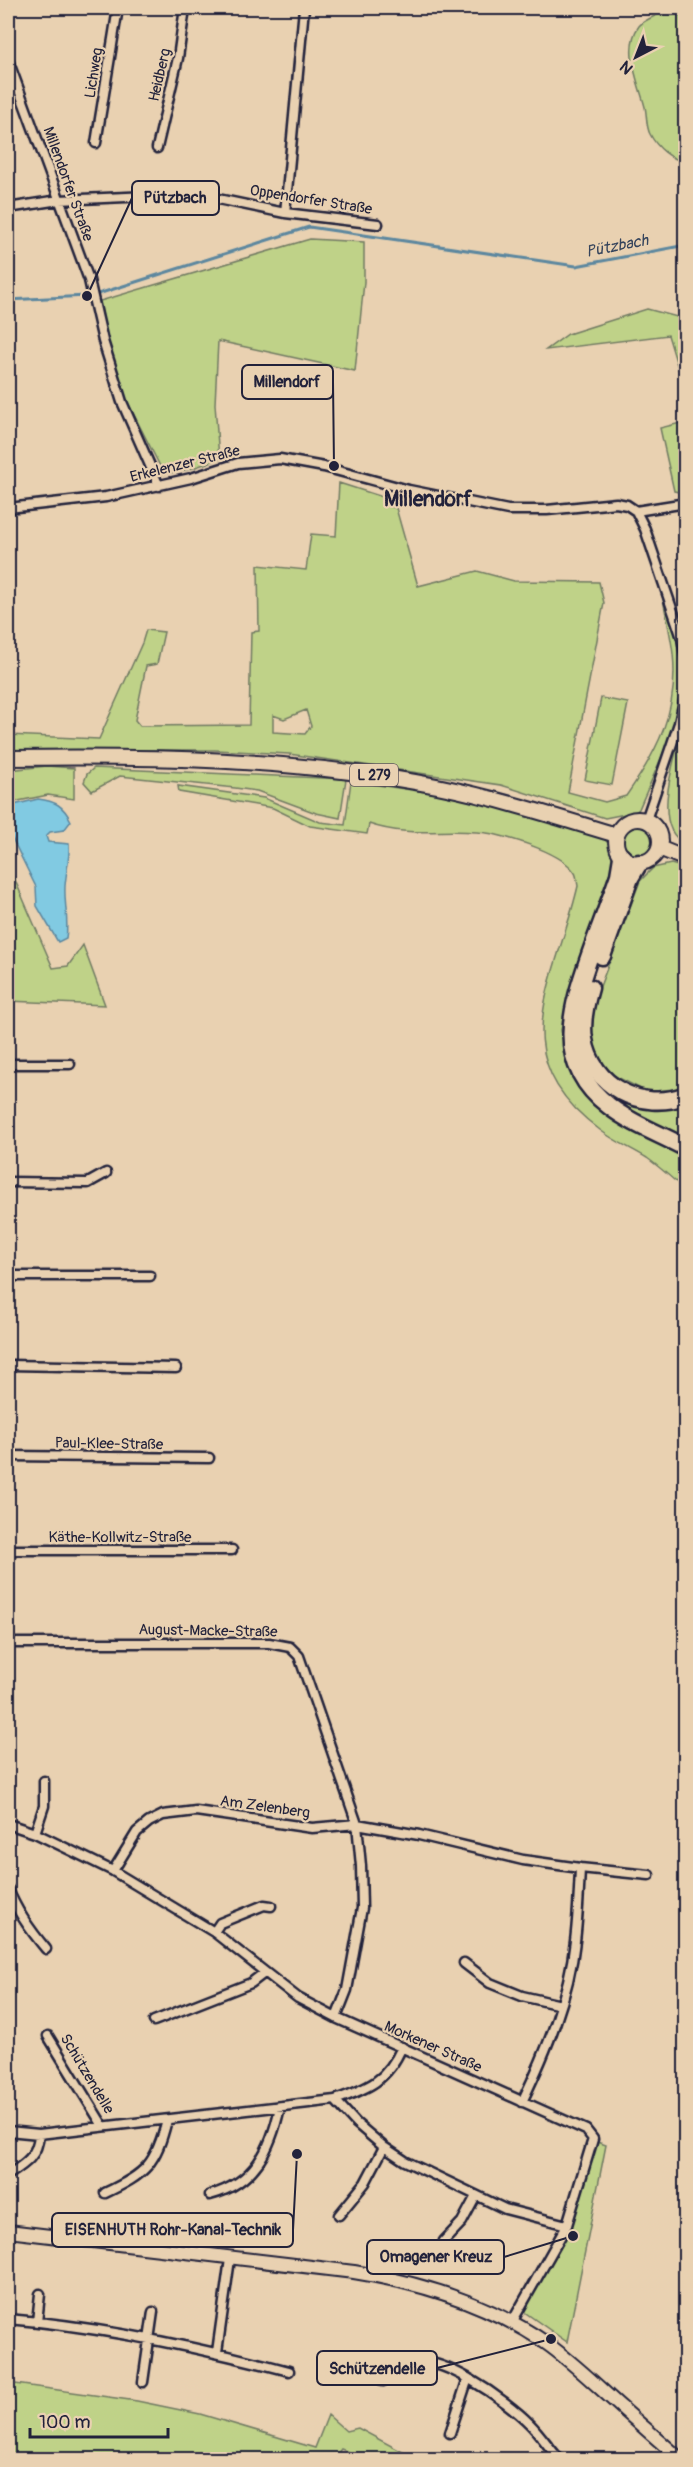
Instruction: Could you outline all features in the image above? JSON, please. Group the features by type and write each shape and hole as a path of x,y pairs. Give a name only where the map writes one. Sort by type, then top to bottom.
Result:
{"highway":[{"path":"622,857 619,875 578,989 570,1026 572,1050 585,1081 605,1103 637,1124 686,1148"},
{"path":"639,863 630,878 590,990 584,1013 584,1038 590,1060 597,1071 605,1080 625,1094 650,1101 670,1100 686,1095"}],"main road":[{"name":"L 279","path":"8,759 186,758 274,763 367,774 438,786 519,806 616,835"},
{"path":"639,818 646,820 652,823 659,835 659,848 651,858 639,863 622,857 616,847 616,835 624,822 639,818"},
{"path":"659,848 686,859"}],"street":[{"name":"Lichweg","path":"96,143 118,8"},
{"name":"Heidberg","path":"157,148 178,58 185,8"},
{"path":"285,213 304,8"},
{"name":"Millendorfer Straße","path":"8,60 92,289 103,341 119,394 159,486"},
{"name":"Oppendorfer Straße","path":"8,208 59,200 194,194 285,213 378,224"},
{"name":"Erkelenzer Straße","path":"8,508 106,497 159,486 238,463 280,459 324,467 417,492 508,510 547,510 616,503 627,505 636,511"},
{"path":"686,503 636,511 645,529 664,584 682,638 686,660"},
{"path":"646,820 676,732 686,692"},
{"path":"8,1065 70,1064"},
{"path":"8,1182 88,1183 106,1173"},
{"path":"8,1276 150,1276"},
{"path":"8,1365 176,1368"},
{"name":"Paul-Klee-Straße","path":"8,1456 210,1458"},
{"name":"Käthe-Kollwitz-Straße","path":"8,1550 232,1550"},
{"name":"August-Macke-Straße","path":"8,1643 270,1643 290,1647 299,1656 357,1824 362,1908 347,1990 336,2018"},
{"path":"35,1833 44,1806 44,1781"},
{"name":"Am Zelenberg","path":"113,1871 137,1832 162,1815 195,1812 312,1827 357,1824 419,1835 523,1860 649,1875"},
{"name":"Morkener Straße","path":"8,1824 35,1833 113,1871 214,1932 298,1998 336,2018 586,2130 593,2139 567,2225"},
{"path":"522,2102 537,2071 561,2005 575,1942 580,1868"},
{"path":"8,1889 24,1922 46,1949"},
{"path":"214,1932 220,1923 264,1905 271,1906"},
{"path":"464,1963 490,1983 522,1996 561,2005"},
{"path":"154,2021 251,1983 264,1973"},
{"name":"Schützendelle","path":"48,2036 103,2126"},
{"name":"Schützendelle","path":"8,2132 39,2134 335,2100 385,2076 393,2066 402,2047"},
{"path":"335,2100 356,2123 384,2147 405,2161 505,2209 567,2225 512,2322"},
{"path":"210,2195 223,2191 257,2167 274,2136 280,2107"},
{"path":"105,2193 131,2181 151,2164 161,2143 167,2120"},
{"path":"8,2175 28,2162 38,2145 39,2134"},
{"path":"339,2215 365,2183 384,2147"},
{"path":"444,2241 462,2222 476,2196"},
{"path":"8,2231 393,2278 457,2297 512,2322 547,2343 572,2363 675,2458"},
{"path":"217,2352 230,2259"},
{"path":"38,2322 40,2294"},
{"path":"143,2382 153,2312"},
{"path":"8,2319 150,2338 217,2352 289,2371"},
{"path":"383,2381 392,2369 406,2362 436,2364 468,2378 502,2399 531,2424 557,2458"},
{"path":"450,2433 468,2378"}],"green space":[{"path":"659,14 685,15 685,162 665,152 650,134 633,66 634,35 641,24"},
{"path":"310,239 364,242 364,282 355,371 218,341 215,404 219,459 190,469 164,474 126,399 106,335 100,301"},
{"path":"647,309 685,319 685,391 668,335 546,350 568,334"},
{"path":"686,422 685,493 674,491 660,428"},
{"path":"339,483 386,498 386,505 396,508 418,586 477,571 514,581 599,582 604,603 568,792 605,802 626,796 656,746 669,712 673,694 673,654 663,599 667,604 680,651 682,685 675,721 639,809 635,812 605,818 501,785 289,754 215,750 8,750 8,735 99,739 146,630 164,632 157,664 146,666 135,720 140,726 249,725 251,632 259,631 258,565 306,570 311,534 336,536","holes":["306,710 311,726 305,734 273,732 273,715 284,719"]},
{"path":"601,698 628,703 612,785 585,780"},
{"path":"685,719 686,843 674,835 668,821 667,805 668,786"},
{"path":"47,766 74,768 74,799 48,795 8,803 8,770"},
{"path":"94,768 346,779 340,818 316,813 257,791 235,788 120,776 92,791 84,782 87,774"},
{"path":"351,781 479,800 603,837 611,847 614,860 569,996 561,1030 567,1065 587,1097 607,1116 685,1157 685,1190 647,1158 600,1130 569,1102 551,1074 543,1045 543,1016 549,986 578,886 576,874 569,866 549,853 493,834 462,831 401,831 369,824 367,834 310,826 273,808 179,792 178,786 264,798 320,822 345,825"},
{"path":"637,820 651,826 657,840 651,854 637,860 623,854 617,840 623,826"},
{"path":"8,864 53,968 68,966 83,945 105,1005 8,1001"},
{"path":"671,864 685,868 685,1085 682,1088 647,1092 611,1074 598,1057 590,1031 593,1005 640,881 653,868"},
{"path":"586,1073 602,1081 685,1101 685,1143 613,1103"},
{"path":"597,2142 606,2145 567,2342 523,2311 567,2236"},
{"path":"8,2383 137,2401 200,2414 315,2448 328,2415 346,2431 358,2428 410,2456 404,2459 394,2456 373,2459 341,2449 332,2460 8,2459"}],"water":[{"path":"38,799 58,805 71,821 64,830 50,832 46,836 48,842 69,844 65,886 67,932 66,938 58,942 37,906 36,887 8,830 10,806"}],"waterway":[{"name":"Pützbach","path":"98,294 309,227 576,266 686,245"},
{"name":"Pützbach","path":"8,300 87,296"}],"place":[{"name":"Pützbach","path":"87,296"},
{"name":"Millendorf","path":"334,466"},
{"name":"EISENHUTH Rohr-Kanal-Technik","path":"297,2154"},
{"name":"Omagener Kreuz","path":"573,2236"},
{"name":"Schützendelle","path":"551,2339"}],"district":[{"name":"Millendorf","path":"428,499"}]}
